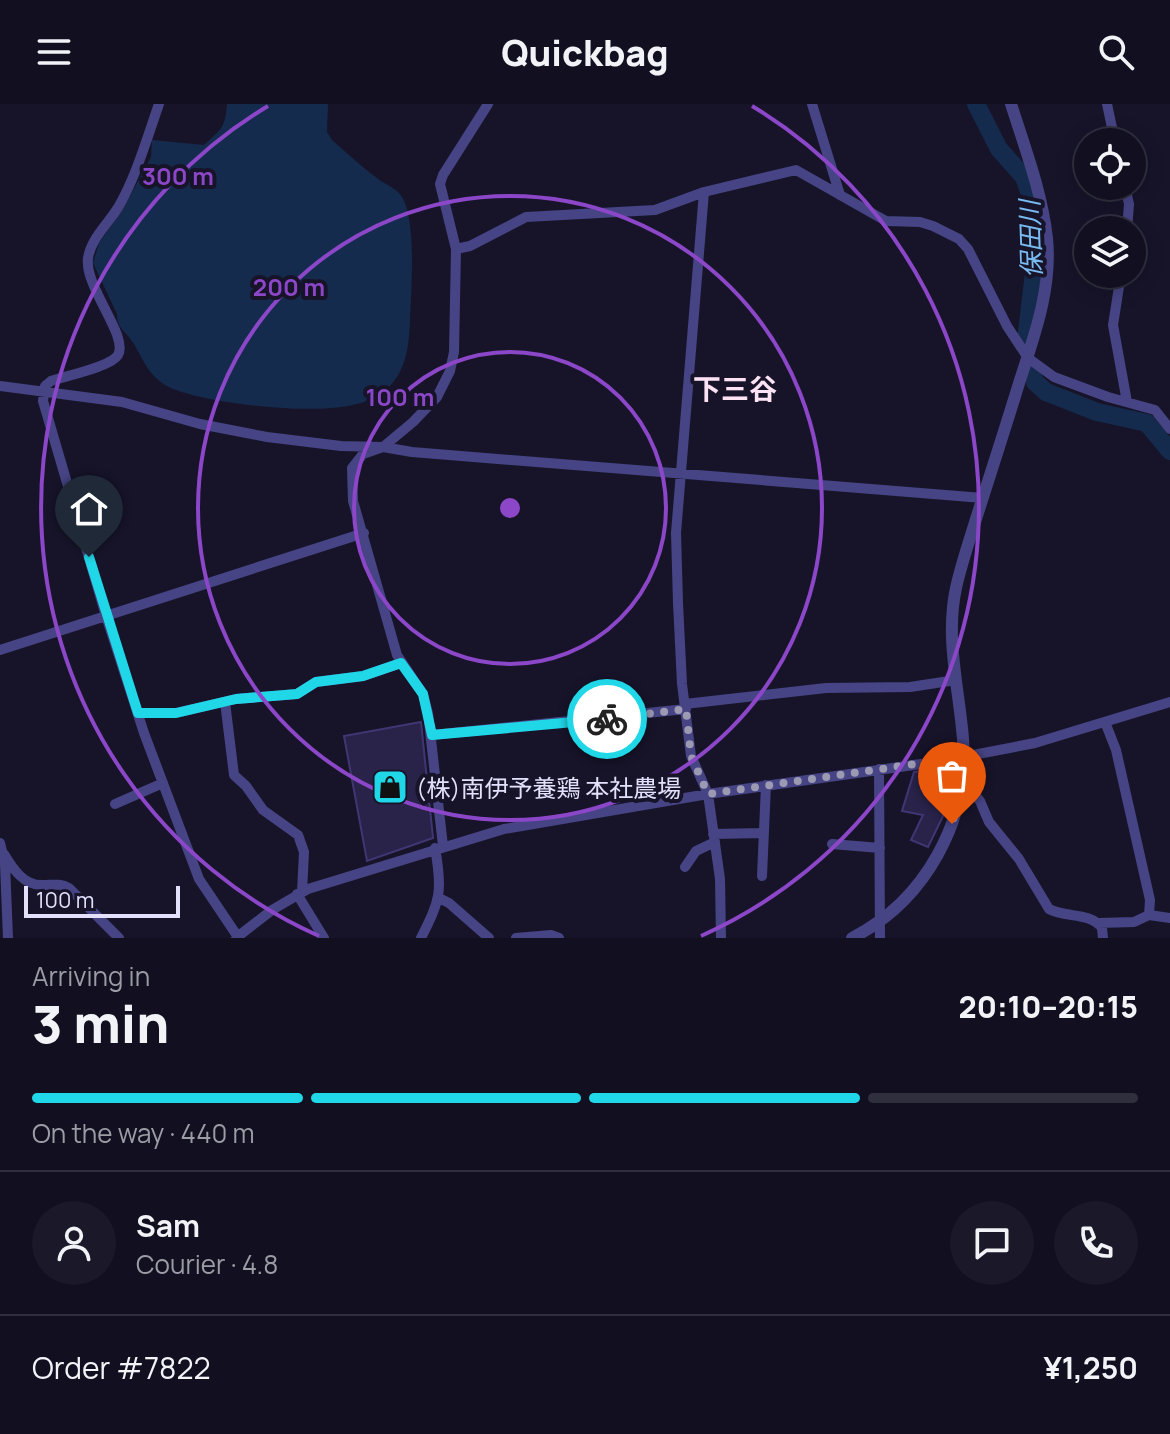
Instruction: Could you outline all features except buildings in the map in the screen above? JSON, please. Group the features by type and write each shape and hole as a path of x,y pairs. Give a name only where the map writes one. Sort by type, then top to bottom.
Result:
{"street":[{"path":"159,104 127,190 94,242 88,258 93,289 121,344 118,355 109,362 51,381 43,393 44,409 106,616 163,783 199,879 237,937 264,915 300,893 504,829 708,794 964,757 1035,743 1170,702"},
{"path":"421,938 439,898 432,735 423,694 401,663 353,501 352,468 363,454 383,447 413,422 437,397 450,371 454,352 456,249 440,184 488,104"},
{"path":"812,104 840,195"},
{"path":"852,938 880,921 907,897 938,856 961,792 964,757 952,651 952,607 961,567 1028,358 1046,289 1047,240 1040,201 1011,104"},
{"path":"1107,104 1112,128"},
{"path":"456,249 470,246 526,217 655,210 704,192 796,170 886,221 920,222 959,239 968,249 1007,326 1028,358 1054,377 1155,410 1170,429"},
{"path":"704,192 676,533 678,603 691,756 708,794 720,879 721,938"},
{"path":"1119,288 1113,325 1127,402"},
{"path":"0,386 122,402 200,424 310,443 983,498"},
{"path":"0,650 364,533"},
{"path":"138,713 176,713 225,702 297,694 316,682 363,676 401,663"},
{"path":"432,735 826,688 910,687 956,680"},
{"path":"225,702 234,775 263,810 298,835 304,852 300,893 324,938"},
{"path":"1105,722 1116,750 1150,900 1149,915"},
{"path":"879,769 880,938"},
{"path":"115,804 163,783"},
{"path":"762,876 766,785"},
{"path":"961,792 975,795 980,801 989,822 1019,859 1049,909 1099,923 1134,922 1149,915 1170,918"},
{"path":"685,867 696,851 714,838 764,833"},
{"path":"0,843 4,854 23,879 31,884 61,884 69,888 119,938"},
{"path":"832,844 880,848"},
{"path":"4,854 4,914 8,938"},
{"path":"439,898 489,938"},
{"path":"1099,923 1103,938"},
{"path":"516,938 551,935 559,938"}],"water":[{"path":"227,104 328,104 327,132 332,140 402,197 409,218 412,247 408,345 397,377 370,400 354,405 313,409 268,407 175,390 149,370 119,323 93,263 99,243 122,211 151,157 152,140 204,145 221,128"}],"waterway":[{"name":"保田川","path":"976,104 999,149 1024,177 1031,197 1036,256 1026,340"},
{"name":"保田川","path":"1031,369 1035,382 1046,392 1097,412 1147,423 1170,451"}],"way so far":[{"path":"607,719 686,709 691,756 708,794 964,757 961,792 952,824"}],"place":[{"name":"(株)南伊予養鶏 本社農場","path":"390,787"}],"district":[{"name":"下三谷","path":"735,388"}],"route":[{"path":"89,557 138,713 176,713 236,699 297,694 316,682 363,676 401,663 423,694 432,735 607,719"}]}
